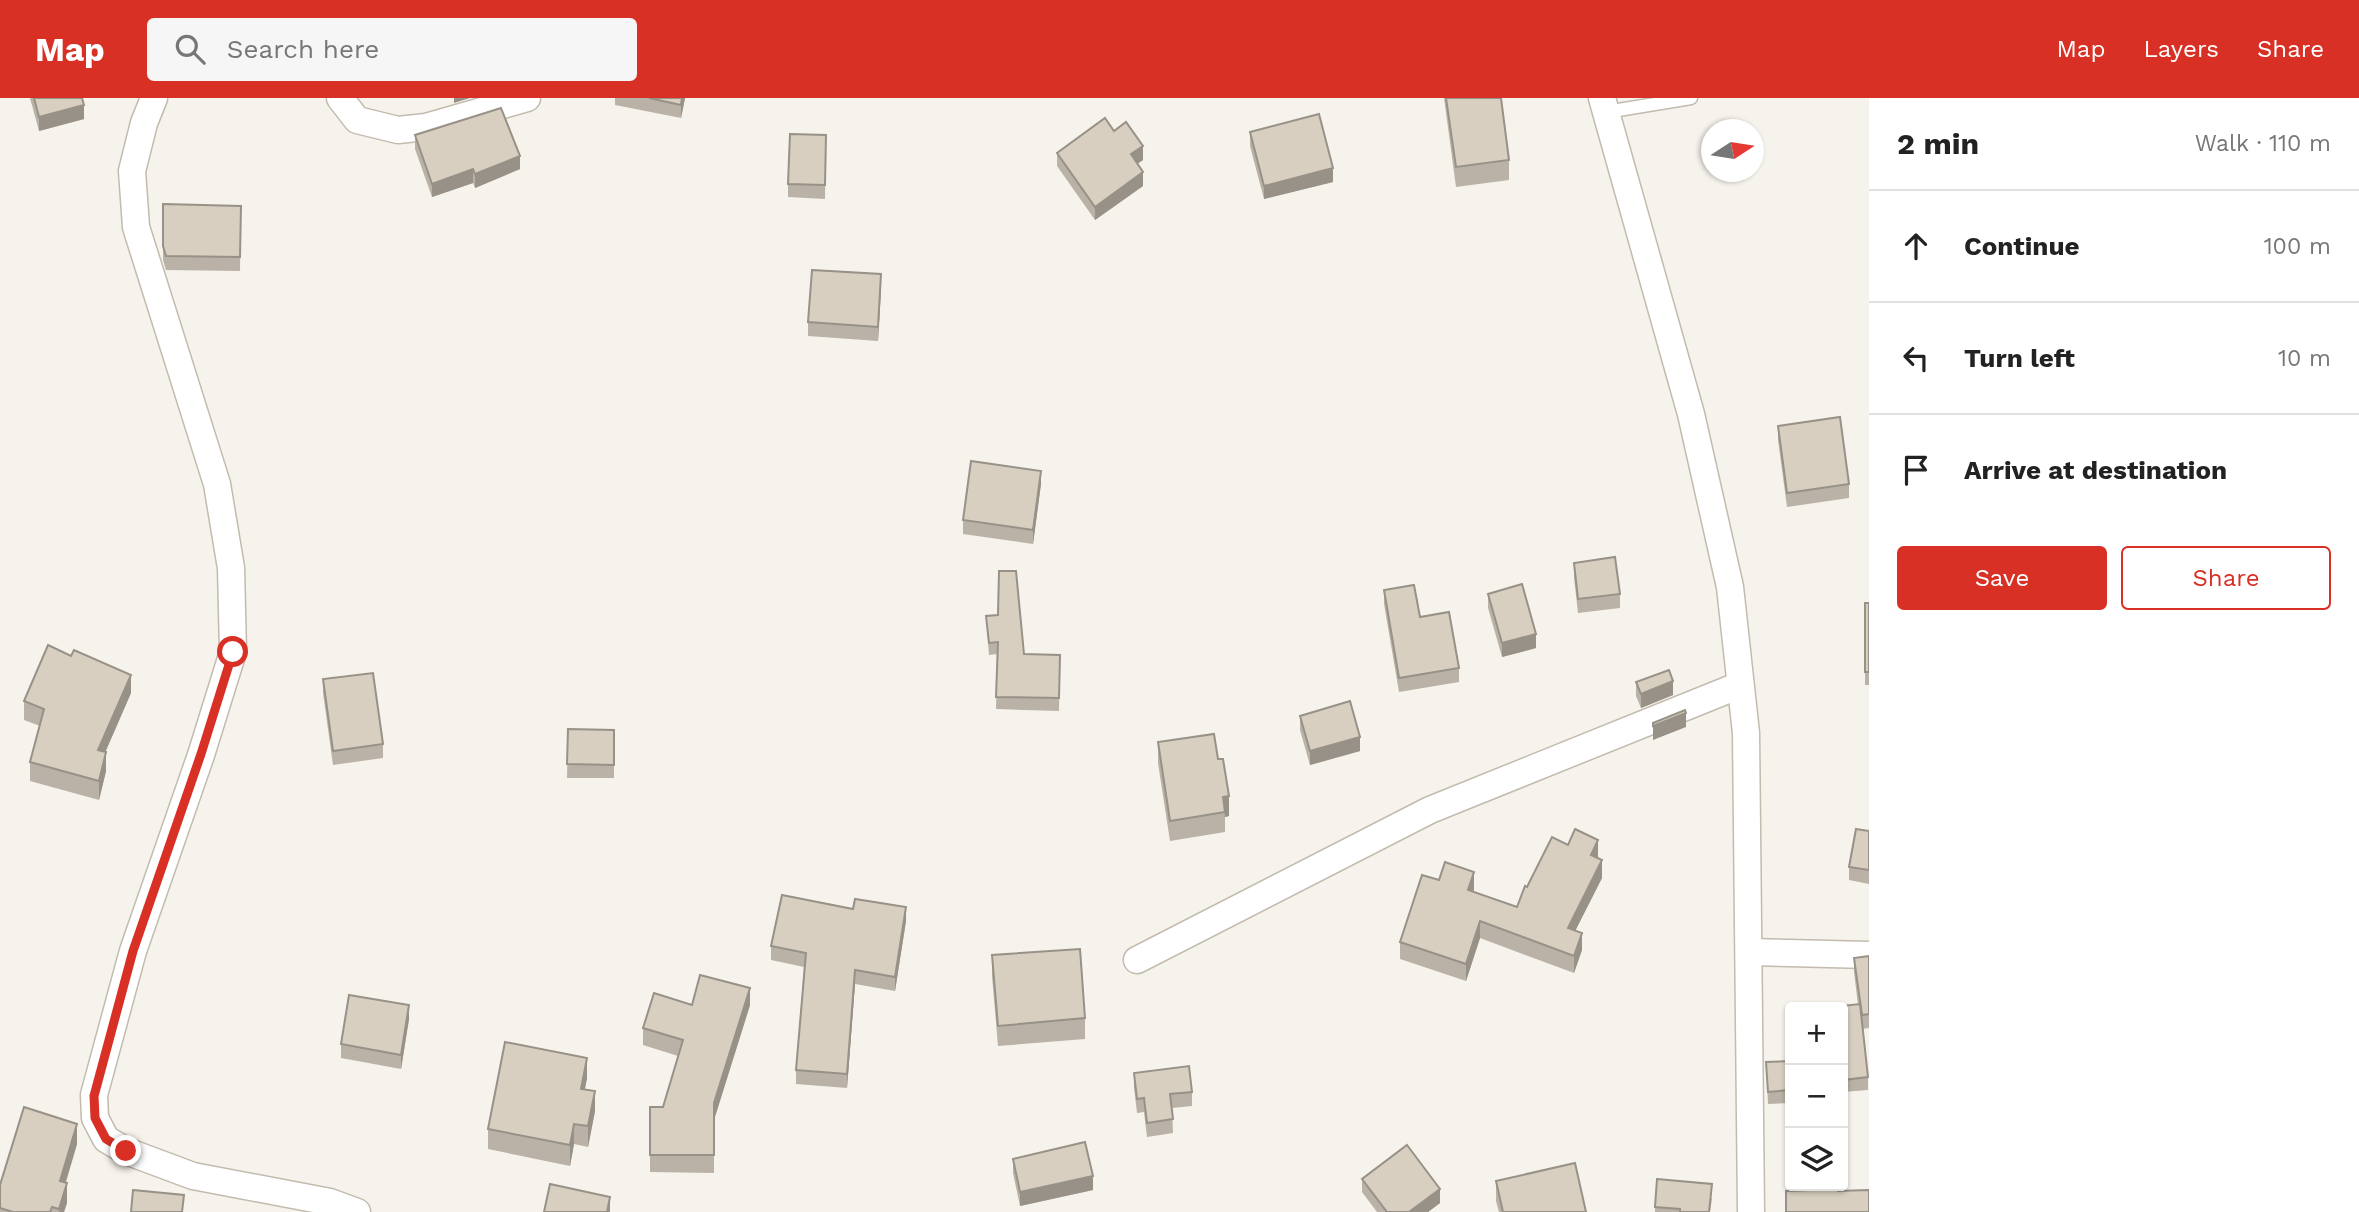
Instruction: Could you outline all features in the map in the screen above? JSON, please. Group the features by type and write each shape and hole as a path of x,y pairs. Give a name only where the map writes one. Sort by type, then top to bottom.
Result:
{"street":[{"path":"154,98 144,123 132,171 136,227 217,484 231,568 233,652 133,951 94,1096 95,1118 106,1139 126,1151 192,1176 331,1202 357,1212"},
{"path":"340,98 357,120 398,130 426,127 527,98"},
{"path":"1604,105 1691,414 1730,587 1746,733 1751,1212"},
{"path":"1137,960 1430,810 1740,685"},
{"path":"1749,952 1869,955"}],"lane":[{"path":"1604,105 1691,98"}],"building":[{"path":"34,98 82,98 84,105 39,117"},
{"path":"649,98 682,98 681,105"},
{"path":"1446,98 1501,98 1509,160 1456,167"},
{"path":"501,108 520,156 475,174 473,169 432,184 415,135"},
{"path":"1319,114 1333,168 1264,186 1250,132"},
{"path":"1105,118 1114,131 1126,122 1143,146 1131,154 1143,172 1095,207 1057,153"},
{"path":"790,134 826,135 825,185 788,184"},
{"path":"163,204 241,206 240,257 166,256 163,246"},
{"path":"812,270 881,274 878,327 808,322"},
{"path":"1840,417 1849,484 1787,493 1778,426"},
{"path":"971,461 1041,471 1033,530 963,520"},
{"path":"1615,557 1620,594 1578,599 1574,563"},
{"path":"999,571 1016,571 1024,654 1060,655 1059,698 996,697 998,642 989,643 986,616 998,615"},
{"path":"1522,584 1536,634 1502,643 1488,594"},
{"path":"1414,585 1420,617 1449,612 1459,668 1399,678 1384,590"},
{"path":"1865,603 1869,603 1869,672 1865,672"},
{"path":"48,645 71,656 74,650 131,675 98,750 106,752 99,781 30,762 44,709 24,701"},
{"path":"1669,670 1673,681 1641,694 1636,682"},
{"path":"373,673 383,744 333,751 323,679"},
{"path":"1350,701 1360,737 1310,751 1300,716"},
{"path":"1685,710 1686,713 1653,726 1653,723"},
{"path":"568,729 614,730 614,765 567,764"},
{"path":"1214,734 1218,759 1223,759 1229,796 1223,797 1225,812 1170,821 1158,742"},
{"path":"1575,829 1598,840 1591,855 1602,860 1568,928 1582,933 1574,956 1480,921 1466,964 1400,942 1422,875 1439,880 1445,862 1474,872 1468,890 1517,907 1525,886 1527,887 1552,837 1568,845"},
{"path":"1856,829 1869,831 1869,870 1849,867"},
{"path":"782,895 853,909 855,899 906,907 895,977 855,970 847,1074 796,1070 806,953 771,946"},
{"path":"1080,949 1085,1018 998,1026 992,955"},
{"path":"1869,956 1869,1014 1862,1015 1854,958"},
{"path":"700,975 750,988 714,1103 714,1155 650,1155 650,1107 663,1107 683,1040 643,1028 654,993 692,1005"},
{"path":"349,995 409,1005 401,1055 341,1044"},
{"path":"1860,1004 1868,1077 1848,1079 1848,1005"},
{"path":"505,1042 587,1058 581,1089 595,1091 588,1126 574,1124 570,1145 488,1129"},
{"path":"1785,1061 1785,1090 1768,1092 1766,1062"},
{"path":"1189,1066 1192,1092 1170,1094 1173,1119 1147,1123 1144,1098 1137,1099 1134,1073"},
{"path":"24,1107 77,1124 60,1181 67,1183 59,1209 52,1207 50,1212 13,1212 0,1208 0,1185"},
{"path":"1085,1142 1093,1176 1020,1192 1013,1159"},
{"path":"1407,1145 1440,1189 1409,1212 1387,1212 1362,1179"},
{"path":"1575,1163 1586,1212 1503,1212 1496,1181"},
{"path":"1657,1179 1712,1184 1709,1212 1680,1212 1680,1209 1655,1207"},
{"path":"550,1184 610,1197 607,1212 544,1212"},
{"path":"133,1190 184,1195 182,1212 131,1212"},
{"path":"1869,1190 1869,1212 1786,1212 1786,1191"}],"route":[{"path":"126,1151 106,1139 95,1118 94,1096 133,951 233,652"}]}
